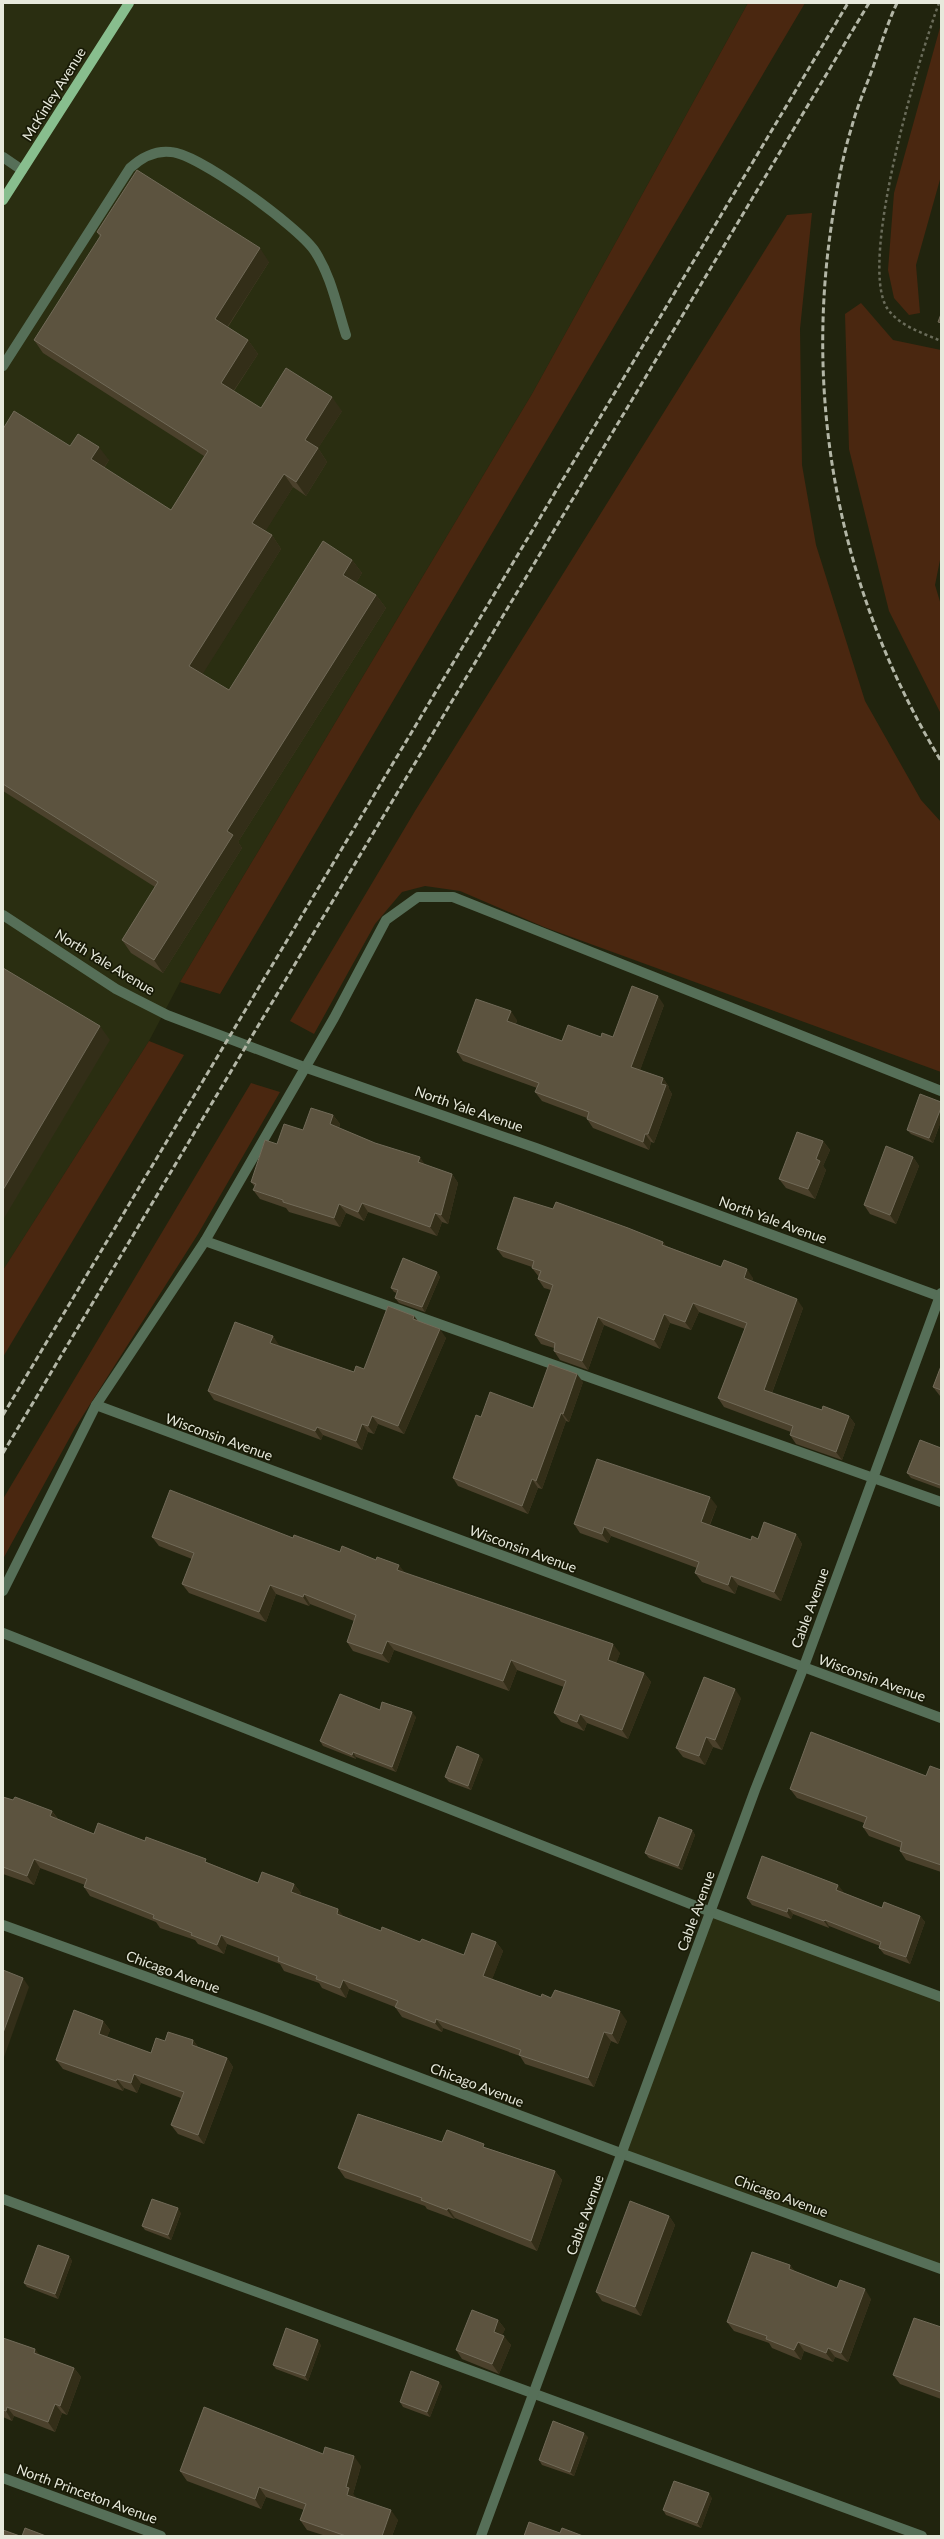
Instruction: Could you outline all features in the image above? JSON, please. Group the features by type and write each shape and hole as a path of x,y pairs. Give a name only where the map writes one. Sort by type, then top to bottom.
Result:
{"main road":[{"name":"McKinley Avenue","path":"3,200 128,3"}],"street":[{"path":"3,366 130,168 144,156 170,151 194,158 287,223 314,250 331,285 346,335"},
{"path":"3,158 22,170"},
{"path":"3,1591 96,1405 205,1241 304,1067 334,1018 386,920 418,897 453,897 941,1091"},
{"name":"North Yale Avenue","path":"3,915 116,989 167,1015 304,1067 536,1148 940,1296"},
{"path":"205,1241 941,1502"},
{"name":"Cable Avenue","path":"481,2536 623,2154 754,1790 803,1669 940,1296"},
{"name":"Wisconsin Avenue","path":"96,1405 803,1669 941,1718"},
{"path":"3,1633 710,1912 941,1997"},
{"name":"Chicago Avenue","path":"3,1925 266,2020 623,2154 941,2269"},
{"path":"3,2199 534,2395 922,2536"},
{"name":"North Princeton Avenue","path":"3,2478 161,2536"}],"path":[{"path":"939,3 922,50 884,205 878,280 887,308 909,328 941,341"}],"shaded area":[{"path":"3,3 748,3 532,394 180,982 149,1041 3,1270"},
{"path":"748,3 805,3 220,994 180,982 532,394"},
{"path":"941,24 941,176 916,265 920,313 909,315 894,298 888,270 894,193"},
{"path":"812,213 800,329 802,465 816,545 865,701 921,800 941,822 941,1072 544,927 460,891 425,886 402,892 375,924 314,1034 290,1021 415,811 787,215"},
{"path":"861,303 893,340 941,350 941,555 935,585 941,605 941,714 889,611 849,449 845,314"},
{"path":"149,1041 184,1055 3,1357 3,1270"},
{"path":"251,1083 280,1092 198,1234 75,1428 3,1559 3,1499"},
{"path":"711,1912 941,1997 941,2270 623,2154"}],"building":[{"path":"137,170 260,248 215,319 248,340 221,383 261,408 286,368 332,397 305,440 318,448 296,482 284,474 252,523 272,535 189,666 229,690 323,541 352,560 343,575 376,595 227,831 233,835 154,960 122,940 158,882 3,784 3,429 14,411 70,446 78,434 99,447 91,459 171,510 208,451 34,340 101,235 97,232"},
{"path":"941,314 941,323 938,322"},
{"path":"3,968 100,1026 3,1190"},
{"path":"632,986 658,996 631,1067 663,1078 661,1084 666,1085 648,1134 645,1134 643,1142 587,1119 589,1112 535,1092 539,1083 457,1052 476,999 511,1011 507,1021 562,1041 568,1025 601,1037 602,1033 613,1037"},
{"path":"920,1094 941,1102 941,1108 929,1138 907,1130"},
{"path":"311,1108 333,1115 330,1124 375,1143 420,1157 418,1162 452,1174 441,1215 435,1213 430,1227 362,1203 358,1212 339,1204 334,1218 283,1202 283,1200 253,1190 256,1184 251,1182 265,1140 277,1144 284,1124 303,1130"},
{"path":"797,1132 823,1141 816,1159 820,1161 808,1189 779,1179"},
{"path":"886,1146 913,1157 890,1215 864,1205"},
{"path":"514,1197 553,1209 556,1202 628,1228 663,1242 662,1245 721,1267 724,1260 747,1269 744,1278 797,1299 764,1390 822,1410 823,1406 849,1416 836,1452 790,1435 793,1426 718,1398 747,1323 693,1303 685,1322 664,1314 654,1340 598,1317 582,1361 554,1351 555,1343 535,1335 553,1285 538,1279 541,1271 532,1268 534,1261 497,1249"},
{"path":"403,1258 437,1272 422,1307 395,1298 398,1290 391,1288"},
{"path":"388,1306 414,1316 413,1319 440,1329 398,1426 372,1416 368,1426 362,1424 356,1441 317,1427 315,1431 208,1391 235,1322 273,1336 270,1343 354,1372 356,1366 364,1369"},
{"path":"549,1364 577,1374 563,1414 561,1413 536,1481 532,1479 522,1506 453,1478 476,1415 481,1417 490,1392 533,1408"},
{"path":"941,1366 941,1390 933,1387"},
{"path":"920,1440 941,1448 940,1485 907,1473"},
{"path":"597,1459 710,1497 701,1522 751,1540 752,1536 758,1539 764,1522 796,1534 774,1592 731,1576 728,1585 695,1573 699,1562 604,1527 602,1534 574,1524"},
{"path":"170,1490 293,1538 294,1535 340,1552 342,1546 376,1560 377,1557 399,1565 397,1570 613,1644 608,1660 644,1673 622,1730 580,1714 577,1722 554,1713 566,1681 511,1660 503,1681 387,1641 382,1654 347,1642 356,1615 304,1594 303,1597 270,1585 259,1612 182,1584 194,1553 152,1537"},
{"path":"704,1677 735,1689 715,1740 706,1737 699,1756 676,1748"},
{"path":"340,1694 380,1710 382,1702 412,1712 392,1767 353,1752 352,1755 320,1741"},
{"path":"811,1732 926,1776 930,1766 941,1770 941,1865 900,1851 902,1842 863,1827 867,1817 790,1789"},
{"path":"457,1746 479,1755 468,1786 445,1777"},
{"path":"3,1797 13,1800 15,1797 52,1811 50,1816 94,1834 98,1823 145,1841 146,1837 206,1859 205,1862 258,1883 262,1872 294,1884 291,1892 338,1909 337,1914 381,1931 382,1927 420,1942 422,1939 464,1955 472,1933 496,1942 483,1976 541,1997 542,1994 551,1998 555,1990 620,2011 612,2034 604,2032 588,2078 519,2055 521,2050 436,2019 435,2023 395,2007 398,2001 343,1980 340,1988 316,1979 317,1976 278,1961 279,1957 221,1935 217,1945 191,1935 192,1933 153,1918 154,1915 84,1887 87,1879 34,1859 27,1876 3,1867"},
{"path":"659,1817 692,1830 678,1866 645,1853"},
{"path":"762,1856 838,1885 836,1890 882,1908 884,1902 920,1916 906,1957 879,1948 881,1942 825,1920 824,1921 788,1908 787,1912 747,1898"},
{"path":"3,1970 23,1978 3,2033"},
{"path":"74,2010 103,2021 99,2034 151,2053 156,2038 165,2041 168,2032 193,2040 192,2045 227,2058 198,2135 171,2125 184,2092 134,2074 131,2083 117,2079 116,2081 56,2060"},
{"path":"358,2114 442,2142 447,2130 484,2144 483,2147 555,2171 531,2241 448,2208 447,2210 421,2200 422,2198 338,2168"},
{"path":"152,2199 178,2208 168,2235 142,2226"},
{"path":"630,2201 669,2216 635,2307 596,2292"},
{"path":"38,2245 69,2256 55,2294 24,2283"},
{"path":"752,2252 790,2265 789,2269 837,2288 840,2280 865,2289 841,2353 828,2348 826,2353 798,2342 794,2350 766,2339 767,2336 727,2322"},
{"path":"472,2310 498,2320 494,2332 504,2336 492,2364 456,2350"},
{"path":"914,2318 941,2327 941,2392 893,2375"},
{"path":"286,2328 318,2340 305,2376 273,2365"},
{"path":"3,2338 35,2349 34,2353 74,2368 60,2406 55,2404 48,2422 7,2407 6,2411 3,2410"},
{"path":"411,2371 439,2382 427,2412 400,2402"},
{"path":"204,2407 323,2454 325,2447 354,2456 346,2487 349,2488 347,2495 391,2510 382,2536 346,2536 300,2520 306,2504 259,2487 255,2499 180,2471"},
{"path":"553,2421 584,2433 570,2472 539,2460"},
{"path":"674,2481 709,2493 697,2523 663,2510"},
{"path":"529,2522 560,2533 562,2528 583,2536 524,2536"},
{"path":"25,2528 46,2536 22,2536"},
{"path":"3,2530 20,2536 3,2536"}],"railway":[{"path":"3,1415 848,3"},
{"path":"3,1453 869,3"},
{"path":"897,3 856,112 848,139 839,180 830,235 824,304 823,373 829,441 840,508 857,574 880,638 908,701 941,761"}]}
